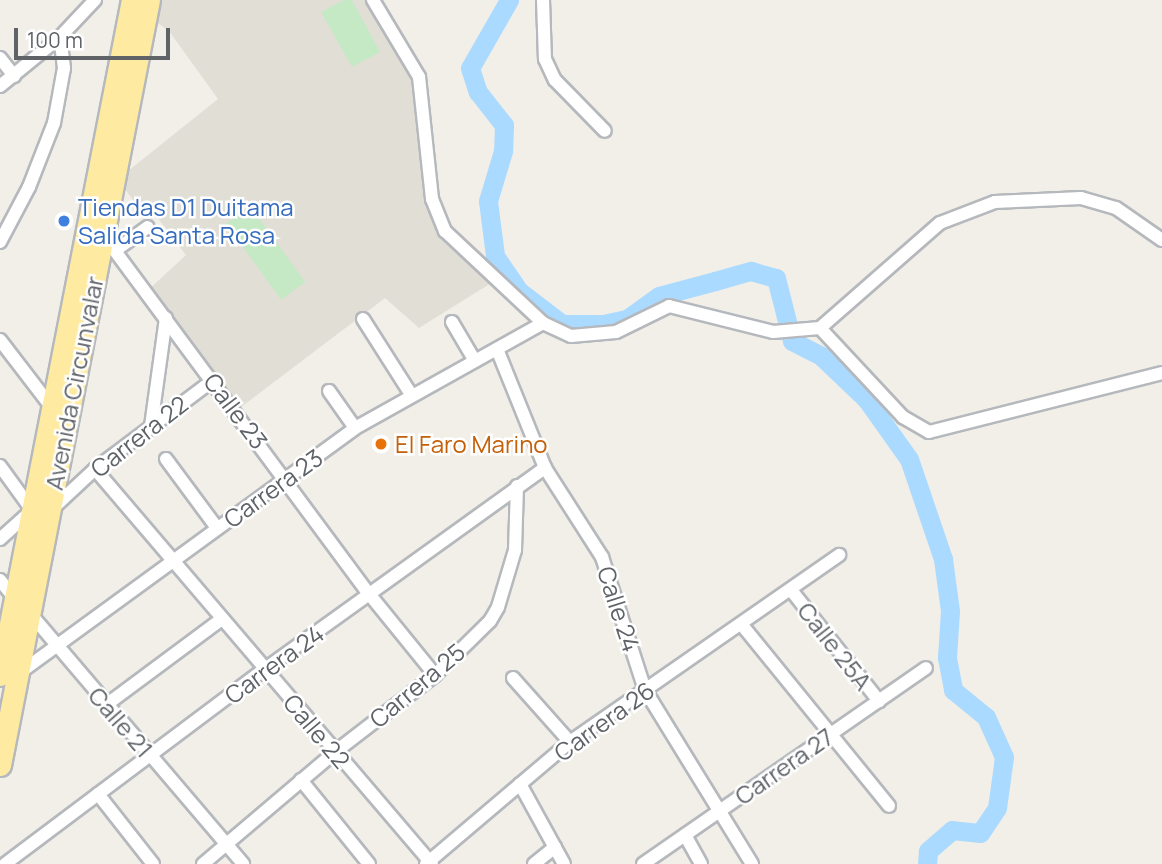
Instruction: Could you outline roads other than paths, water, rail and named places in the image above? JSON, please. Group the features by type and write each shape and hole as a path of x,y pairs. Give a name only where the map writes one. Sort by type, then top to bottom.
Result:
{"highway":[{"name":"Avenida Circunvalar","path":"41,511 52,407 132,0"},
{"name":"Avenida Circunvalar","path":"0,765 8,675 41,511 65,427 110,243 149,0"}],"street":[{"path":"0,86 60,37 95,0"},
{"path":"373,0 419,77 432,199 445,231 543,323 571,336 616,332 669,306 773,332 820,328 940,223 995,202 1081,198 1116,208 1162,240"},
{"path":"543,0 545,59 555,80 605,131"},
{"path":"0,242 29,187 54,123 64,68 60,37"},
{"path":"0,58 14,76"},
{"name":"Calle 23","path":"90,214 286,477 370,595 435,675"},
{"path":"110,243 148,227"},
{"path":"152,426 166,318"},
{"path":"363,320 412,396"},
{"path":"452,322 475,361"},
{"name":"Carrera 23","path":"8,675 57,646 355,428 543,323"},
{"path":"820,328 903,417 929,432 1162,373"},
{"path":"0,340 65,427"},
{"name":"Calle 24","path":"496,349 545,468 602,557 645,690 722,811 752,864"},
{"name":"Carrera 22","path":"0,539 213,380"},
{"path":"328,391 355,428"},
{"path":"166,459 217,528"},
{"path":"0,466 41,511"},
{"name":"Carrera 24","path":"5,864 265,669 545,468"},
{"name":"Calle 22","path":"95,469 171,562 429,863"},
{"name":"Carrera 25","path":"203,864 335,752 435,675 498,607 514,550 517,486"},
{"name":"Carrera 26","path":"429,863 570,742 742,625 839,555"},
{"name":"Calle 21","path":"0,580 243,864"},
{"name":"Calle 25A","path":"791,590 878,701"},
{"path":"106,705 222,619"},
{"path":"742,625 889,806"},
{"name":"Carrera 27","path":"643,864 926,668"},
{"path":"513,678 570,742"},
{"path":"301,780 369,864"},
{"path":"520,784 564,864"},
{"path":"98,794 153,864"},
{"path":"685,835 701,864"},
{"path":"534,864 555,847"}],"waterway":[{"path":"509,0 470,68 478,92 504,125 503,151 488,201 495,256 519,291 562,324 603,324 627,319 659,296 751,271 776,278 792,341 821,356 867,400 909,459 943,559 950,611 947,658 953,690 986,717 1004,757 997,808 980,833 952,830 928,851 927,864"}],"place":[{"name":"Tiendas D1 Duitama Salida Santa Rosa","path":"64,221"},
{"name":"El Faro Marino","path":"381,444"}]}
